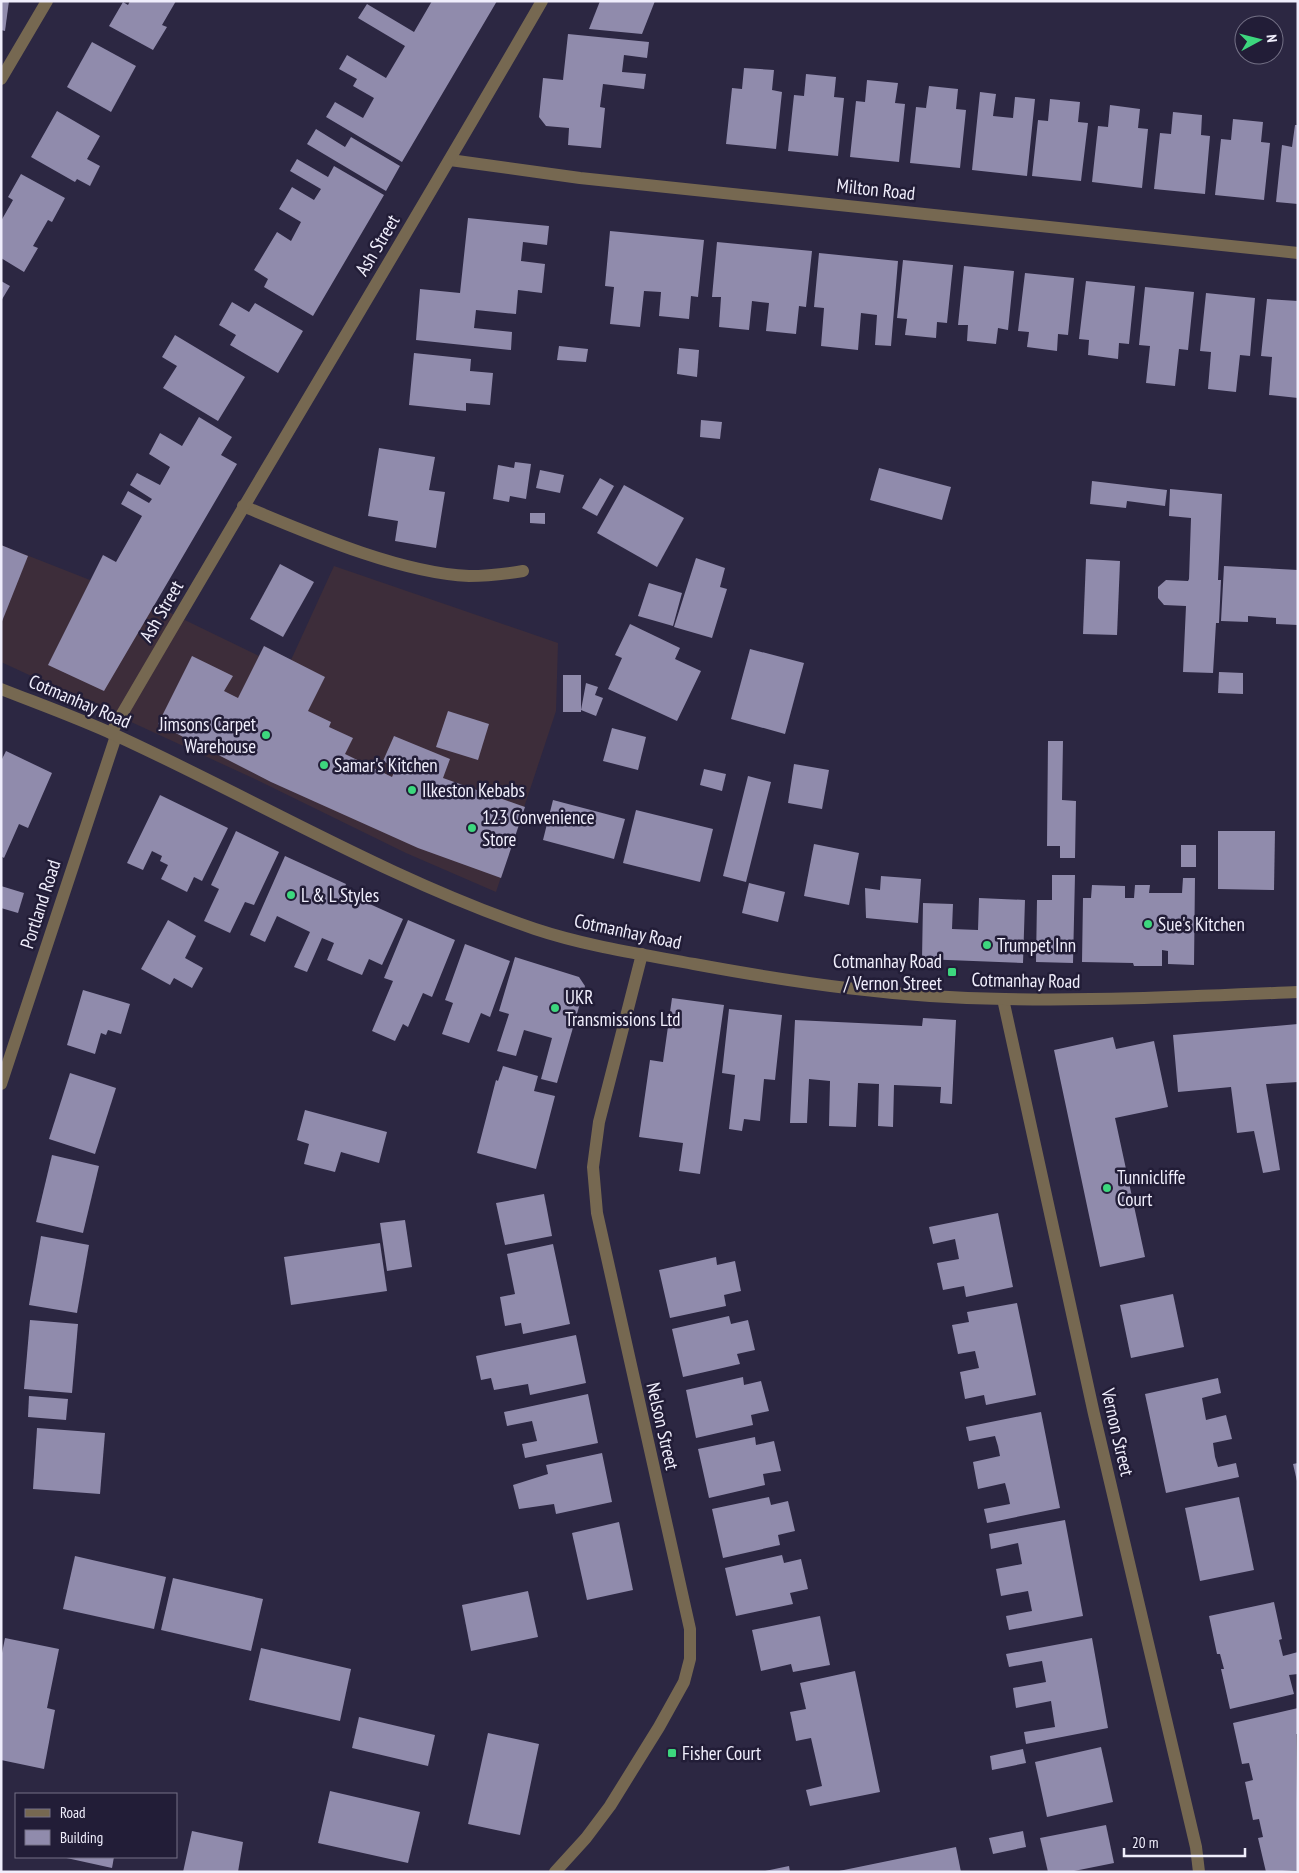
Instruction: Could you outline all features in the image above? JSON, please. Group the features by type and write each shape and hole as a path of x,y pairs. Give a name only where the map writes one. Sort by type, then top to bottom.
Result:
{"street":[{"path":"1,79 47,1"},
{"name":"Ash Street","path":"114,735 242,506 450,160 542,1"},
{"name":"Milton Road","path":"450,160 580,178 1298,252"},
{"path":"242,506 313,534 402,563 469,576 523,572"},
{"name":"Cotmanhay Road","path":"1,689 114,735 436,892 538,930 642,954 797,982 923,995 1003,1000 1155,999 1298,992"},
{"name":"Portland Road","path":"1,1084 114,735"},
{"name":"Nelson Street","path":"556,1872 586,1838 641,1759 684,1682 690,1659 690,1629 613,1289 593,1184 599,1122 642,954"},
{"name":"Vernon Street","path":"1003,1000 1094,1414 1196,1847 1199,1872"}],"shaded area":[{"path":"1,545 156,606 259,656 264,646 291,660 334,566 558,643 556,711 496,892 406,853 257,780 1,662"}],"building":[{"path":"1,1 9,1 5,31 1,30"},
{"path":"130,1 176,1 162,25 167,27 153,50 109,26 123,2 128,5"},
{"path":"432,1 497,1 402,162 326,117 335,102 363,118 374,98 353,86 357,79 339,69 347,55 386,78 405,46 358,18 367,4 414,32"},
{"path":"600,1 655,1 642,34 589,29"},
{"path":"568,34 649,42 647,58 624,55 622,72 646,74 644,89 603,84 600,107 605,108 601,148 568,145 569,128 546,126 539,117 543,78 563,80"},
{"path":"92,42 136,66 111,112 67,87"},
{"path":"744,68 774,70 772,90 782,92 776,149 726,144 732,88 742,89"},
{"path":"806,74 836,77 834,97 844,98 838,156 788,151 794,95 804,96"},
{"path":"867,80 898,83 895,103 905,104 899,162 850,157 856,101 865,102"},
{"path":"929,86 958,89 956,109 966,110 960,168 910,163 916,107 926,108"},
{"path":"980,92 996,94 993,116 1013,118 1015,97 1035,99 1027,176 972,170"},
{"path":"1050,99 1080,102 1078,122 1088,123 1081,181 1032,176 1038,120 1048,121"},
{"path":"1110,105 1140,109 1138,128 1148,129 1142,188 1092,182 1098,126 1108,127"},
{"path":"57,111 100,136 87,159 100,166 90,186 77,179 75,182 31,157"},
{"path":"1173,112 1202,115 1201,135 1210,136 1205,194 1154,189 1160,133 1171,134"},
{"path":"1233,119 1263,122 1261,142 1270,143 1264,200 1215,195 1221,139 1231,140"},
{"path":"1295,125 1298,125 1298,204 1276,202 1282,145 1292,147"},
{"path":"316,129 345,147 351,137 400,166 386,191 307,144"},
{"path":"297,159 328,177 334,166 384,195 313,316 264,287 268,279 254,270 277,232 291,241 301,222 279,209 292,187 314,200 321,189 290,171"},
{"path":"21,174 65,198 52,222 48,220 33,246 38,248 24,272 1,258 1,221 13,200 8,197"},
{"path":"468,218 549,226 547,245 523,242 521,261 545,264 542,293 518,290 516,314 476,310 474,328 512,332 511,350 416,340 420,289 460,293"},
{"path":"610,231 704,240 698,297 691,296 689,319 659,316 661,292 644,291 640,327 610,324 614,287 605,286"},
{"path":"717,242 812,251 806,307 799,306 796,334 766,331 769,303 752,301 749,330 719,327 721,297 712,297"},
{"path":"819,253 898,261 891,346 875,345 877,315 861,313 858,350 821,346 824,308 814,307"},
{"path":"903,260 953,265 947,323 937,322 936,338 905,335 907,319 897,318"},
{"path":"964,266 1014,271 1008,330 998,328 996,344 967,341 968,325 958,325"},
{"path":"1025,273 1074,278 1068,335 1058,334 1057,351 1027,347 1029,332 1018,331"},
{"path":"1,281 10,286 1,301"},
{"path":"1086,281 1135,286 1129,344 1119,343 1118,359 1088,355 1089,340 1079,339"},
{"path":"1145,287 1194,292 1188,350 1179,349 1175,386 1146,383 1150,346 1139,345"},
{"path":"1206,293 1255,298 1250,356 1240,355 1236,392 1208,389 1211,352 1200,351"},
{"path":"1267,299 1298,301 1298,398 1269,395 1272,357 1261,356"},
{"path":"232,302 249,312 255,303 303,331 278,373 230,345 236,335 219,325"},
{"path":"175,335 245,377 218,421 163,388 177,366 162,357"},
{"path":"559,346 588,349 586,362 557,360"},
{"path":"679,348 699,350 697,377 677,374"},
{"path":"414,353 471,359 470,371 493,373 490,405 466,403 466,411 409,405"},
{"path":"199,417 232,437 221,455 237,464 104,691 48,665 103,555 116,562 142,516 121,504 128,491 149,503 152,499 130,485 137,473 160,485 170,467 149,454 160,433 182,446"},
{"path":"701,420 722,422 720,439 700,437"},
{"path":"379,448 435,457 429,490 445,492 436,548 395,541 398,521 368,516"},
{"path":"515,462 531,464 526,499 510,496 509,502 493,499 498,465 514,468"},
{"path":"879,468 951,487 942,520 870,500"},
{"path":"540,470 564,475 560,493 536,488"},
{"path":"600,478 614,486 597,516 582,508"},
{"path":"1092,481 1167,490 1165,506 1127,501 1126,508 1090,504"},
{"path":"624,485 684,518 657,567 597,533"},
{"path":"1170,489 1222,494 1218,580 1221,580 1219,623 1216,623 1213,673 1183,672 1186,606 1164,605 1158,598 1158,587 1166,580 1188,581 1189,579 1191,518 1169,516"},
{"path":"530,513 545,513 545,524 530,523"},
{"path":"1,545 28,556 1,624"},
{"path":"696,558 725,568 720,587 727,589 712,638 674,627"},
{"path":"1086,559 1120,561 1117,635 1083,634"},
{"path":"280,564 314,582 283,637 250,619"},
{"path":"1224,566 1298,570 1298,625 1276,624 1276,618 1248,616 1248,622 1221,621"},
{"path":"649,583 682,593 673,626 638,616"},
{"path":"630,624 680,648 675,659 701,671 677,721 608,689 622,658 615,655"},
{"path":"264,646 325,677 308,711 331,722 329,727 353,738 345,754 392,777 396,768 383,761 394,736 450,759 443,778 525,807 501,878 418,848 271,782 158,724 192,656 233,676 224,691 238,698"},
{"path":"750,649 804,663 785,734 731,719"},
{"path":"1219,672 1243,673 1243,694 1218,693"},
{"path":"563,675 581,675 581,712 563,712"},
{"path":"586,683 598,687 595,695 603,698 596,716 581,710"},
{"path":"448,711 489,724 478,760 436,747"},
{"path":"612,728 646,737 638,770 603,761"},
{"path":"1048,741 1063,741 1062,800 1076,801 1075,858 1060,858 1060,846 1047,846"},
{"path":"6,751 52,773 28,828 19,824 4,858 1,856 1,761"},
{"path":"794,764 829,770 822,809 788,803"},
{"path":"704,769 726,774 722,791 700,785"},
{"path":"748,776 771,782 746,882 723,876"},
{"path":"160,795 228,828 202,881 194,877 187,892 161,879 168,865 160,861 162,856 152,851 143,870 127,863"},
{"path":"553,800 625,819 614,859 543,840"},
{"path":"636,810 713,829 700,882 623,863"},
{"path":"236,831 279,852 254,905 245,902 230,933 204,921 219,889 211,885"},
{"path":"1218,831 1275,831 1274,890 1218,889"},
{"path":"814,844 859,853 849,905 804,896"},
{"path":"1181,845 1196,845 1196,867 1181,867"},
{"path":"285,856 346,884 343,892 403,919 382,965 369,959 362,975 327,960 334,943 322,938 307,972 294,967 310,932 277,916 265,942 250,935"},
{"path":"1052,875 1075,875 1073,963 1036,962 1037,900 1052,900"},
{"path":"881,876 921,879 918,923 866,918 865,888 880,890"},
{"path":"1183,878 1195,878 1194,965 1168,964 1168,951 1162,950 1162,966 1134,966 1133,963 1082,962 1083,898 1091,898 1092,885 1125,886 1125,898 1134,898 1135,885 1150,885 1149,893 1182,893"},
{"path":"749,883 785,892 778,922 742,913"},
{"path":"1,886 24,893 18,913 1,908"},
{"name":"Trumpet Inn","path":"979,898 1025,900 1023,963 922,959 923,903 953,904 952,929 978,930"},
{"path":"168,920 196,936 185,958 203,968 192,988 174,978 170,985 141,969"},
{"path":"408,920 455,940 432,997 423,993 408,1027 403,1024 395,1041 372,1031 393,981 384,978"},
{"path":"465,944 510,961 490,1017 481,1013 469,1043 442,1034 453,1003 445,1000"},
{"name":"UKR Transmissions Ltd","path":"515,957 579,977 585,986 557,1083 541,1079 552,1038 524,1030 516,1056 497,1051 509,1014 499,1011"},
{"path":"83,990 130,1004 121,1034 108,1030 106,1035 101,1033 95,1054 67,1045"},
{"path":"672,998 724,1005 700,1174 679,1171 683,1143 639,1137 650,1060 663,1062"},
{"path":"729,1009 782,1015 775,1080 764,1079 760,1121 744,1119 742,1131 729,1129 735,1075 722,1073"},
{"path":"923,1018 956,1020 952,1104 940,1103 941,1087 894,1085 893,1127 878,1126 879,1084 858,1083 856,1127 829,1126 830,1081 809,1079 807,1123 790,1123 795,1020 922,1026"},
{"path":"1298,1024 1298,1082 1266,1084 1280,1170 1263,1173 1254,1131 1237,1133 1231,1087 1178,1092 1173,1035"},
{"name":"Tunnicliffe Court","path":"1113,1037 1116,1049 1154,1041 1168,1107 1115,1118 1145,1257 1100,1267 1054,1050"},
{"path":"503,1066 538,1076 534,1091 555,1096 536,1169 477,1153 496,1080 498,1081"},
{"path":"70,1073 116,1088 95,1154 49,1139"},
{"path":"305,1110 387,1132 379,1163 341,1152 335,1172 304,1164 309,1144 297,1140"},
{"path":"52,1155 99,1166 83,1233 36,1222"},
{"path":"544,1194 552,1236 505,1245 496,1203"},
{"path":"998,1213 1013,1287 966,1297 964,1286 943,1290 937,1263 959,1259 955,1239 933,1244 929,1227"},
{"path":"405,1220 412,1267 387,1271 380,1223"},
{"path":"41,1236 89,1245 77,1313 29,1305"},
{"path":"380,1243 387,1291 291,1305 284,1257"},
{"path":"553,1244 570,1324 523,1334 521,1323 505,1326 500,1297 515,1294 507,1254"},
{"path":"716,1257 717,1265 735,1261 741,1291 724,1295 726,1306 670,1318 659,1270"},
{"path":"1173,1294 1184,1347 1131,1358 1120,1305"},
{"path":"1017,1303 1036,1395 986,1405 984,1395 965,1399 960,1372 979,1368 975,1351 958,1354 952,1325 969,1322 967,1312"},
{"path":"729,1316 731,1324 748,1320 755,1350 737,1354 740,1364 683,1377 672,1329"},
{"path":"30,1320 78,1324 72,1393 24,1389"},
{"path":"576,1335 586,1383 530,1395 528,1384 494,1390 491,1378 481,1380 476,1356"},
{"path":"743,1377 744,1385 761,1381 769,1411 751,1415 753,1425 696,1438 686,1390"},
{"path":"1218,1378 1221,1393 1202,1398 1206,1420 1226,1415 1232,1439 1213,1443 1215,1457 1218,1467 1236,1463 1239,1477 1166,1493 1145,1394"},
{"path":"588,1394 598,1443 525,1458 522,1444 537,1441 532,1421 507,1426 504,1412"},
{"path":"29,1396 68,1399 66,1420 28,1417"},
{"path":"1041,1412 1060,1508 987,1523 984,1509 1010,1504 1008,1494 1005,1483 978,1489 973,1462 1000,1456 998,1446 995,1436 969,1441 966,1427"},
{"path":"37,1428 105,1433 100,1494 33,1489"},
{"path":"755,1437 756,1445 774,1441 781,1471 763,1474 765,1485 709,1498 698,1449"},
{"path":"602,1453 612,1502 556,1514 554,1504 519,1509 513,1485 548,1474 546,1465"},
{"path":"1298,1463 1298,1481 1297,1481 1293,1464"},
{"path":"769,1497 771,1505 788,1501 795,1531 778,1535 780,1545 723,1558 712,1509"},
{"path":"1239,1497 1254,1570 1200,1581 1185,1508"},
{"path":"1065,1520 1083,1616 1009,1630 1006,1616 1032,1611 1028,1591 1001,1596 996,1569 1022,1564 1018,1543 991,1549 989,1534"},
{"path":"619,1522 633,1590 587,1600 572,1533"},
{"path":"782,1555 784,1563 801,1559 808,1589 790,1593 793,1604 736,1616 725,1568"},
{"path":"75,1556 166,1577 154,1629 63,1609"},
{"path":"173,1578 263,1599 251,1651 161,1630"},
{"path":"528,1591 538,1637 471,1651 462,1605"},
{"path":"1274,1602 1282,1639 1279,1640 1283,1656 1298,1652 1298,1674 1289,1675 1294,1694 1230,1709 1221,1669 1224,1669 1220,1654 1217,1654 1209,1616"},
{"path":"820,1616 830,1665 793,1672 791,1664 761,1671 752,1630"},
{"path":"5,1638 59,1649 47,1708 55,1710 44,1769 1,1760 1,1658"},
{"path":"1092,1638 1108,1728 1026,1744 1024,1732 1055,1727 1051,1701 1016,1708 1013,1688 1046,1682 1042,1661 1009,1667 1006,1654"},
{"path":"261,1648 351,1669 340,1721 249,1700"},
{"path":"855,1671 880,1792 810,1806 806,1790 822,1786 811,1738 796,1741 790,1712 806,1709 800,1683"},
{"path":"1298,1708 1298,1734 1296,1734 1298,1870 1266,1872 1258,1838 1263,1837 1259,1819 1253,1820 1245,1782 1253,1780 1249,1763 1242,1764 1233,1723"},
{"path":"359,1717 435,1735 428,1766 352,1748"},
{"path":"488,1733 539,1744 520,1835 468,1824"},
{"path":"1101,1747 1113,1802 1047,1817 1035,1762"},
{"path":"1023,1749 1026,1763 992,1770 990,1756"},
{"path":"330,1791 420,1812 408,1863 318,1843"},
{"path":"1106,1825 1114,1863 1069,1872 1048,1872 1040,1838"},
{"path":"192,1831 243,1842 238,1872 183,1872"},
{"path":"1023,1831 1026,1847 993,1854 989,1838"},
{"path":"956,1847 961,1872 839,1871"},
{"path":"67,1858 114,1858 112,1868"},
{"path":"789,1866 790,1872 765,1872 765,1871"}],"place":[{"name":"Jimsons Carpet Warehouse","path":"266,735"},
{"name":"Samar's Kitchen","path":"324,765"},
{"name":"Ilkeston Kebabs","path":"412,790"},
{"name":"123 Convenience Store","path":"472,828"},
{"name":"L & L Styles","path":"291,895"},
{"name":"Sue's Kitchen","path":"1148,924"},
{"name":"Trumpet Inn","path":"987,945"},
{"name":"Cotmanhay Road / Vernon Street","path":"952,972"},
{"name":"UKR Transmissions Ltd","path":"555,1008"},
{"name":"Tunnicliffe Court","path":"1107,1188"},
{"name":"Fisher Court","path":"672,1753"}]}
